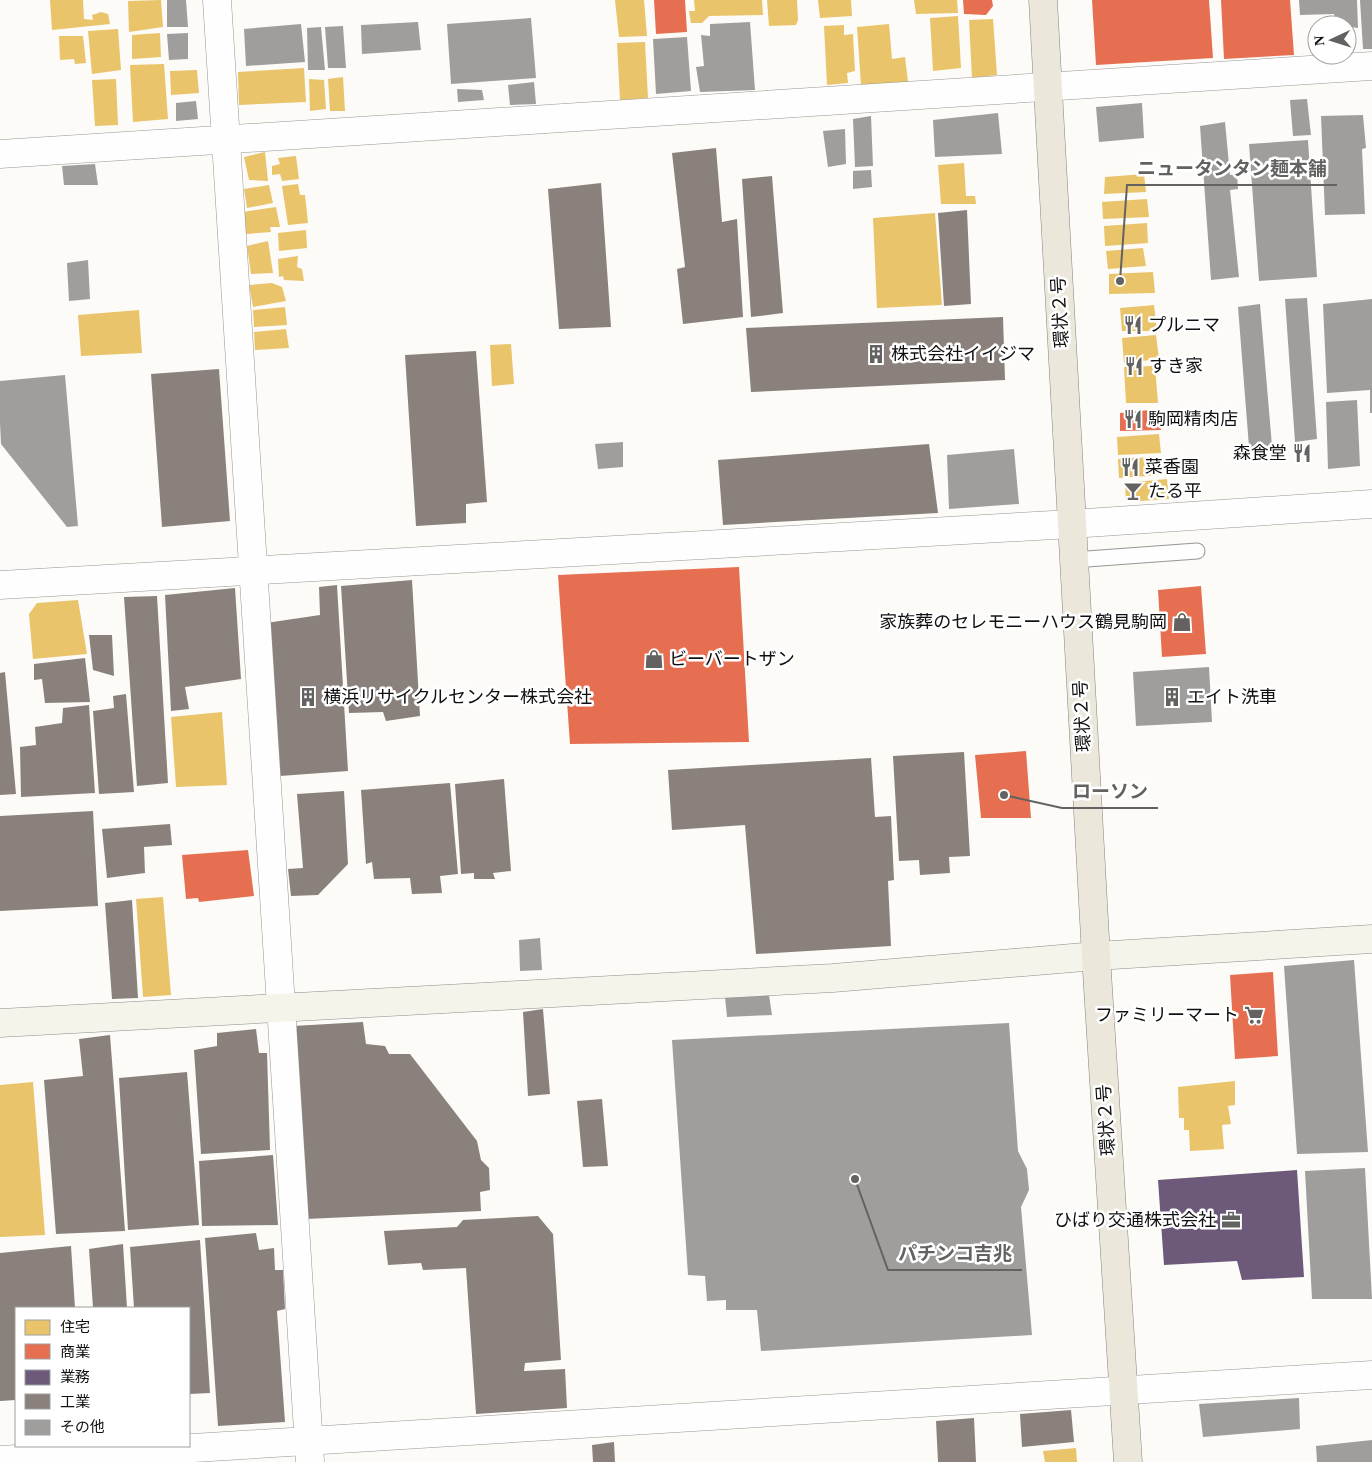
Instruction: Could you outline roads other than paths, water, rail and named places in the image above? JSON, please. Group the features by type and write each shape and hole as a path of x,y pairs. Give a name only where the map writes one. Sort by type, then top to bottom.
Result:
{"main road":[{"name":"環状２号","path":"1044,0 1071,524 1128,1462"}],"street":[{"path":"217,0 309,1451"},
{"path":"0,154 1048,85 1372,66"},
{"path":"0,585 1071,524 1372,504"},
{"path":"0,1023 833,978 1096,956 1372,939"},
{"path":"0,1460 309,1451 1124,1391 1372,1375"}],"lane":[{"path":"1074,560 1198,551"}],"place":[{"name":"ニュータンタン麺本舗","path":"1120,281"},
{"name":"プルニマ","path":"1133,325"},
{"name":"株式会社イイジマ","path":"876,354"},
{"name":"すき家","path":"1134,366"},
{"name":"駒岡精肉店","path":"1133,419"},
{"name":"森食堂","path":"1302,453"},
{"name":"菜香園","path":"1130,467"},
{"name":"たる平","path":"1133,491"},
{"name":"家族葬のセレモニーハウス鶴見駒岡","path":"1182,622"},
{"name":"ビーバートザン","path":"654,659"},
{"name":"横浜リサイクルセンター株式会社","path":"308,697"},
{"name":"エイト洗車","path":"1172,697"},
{"name":"ローソン","path":"1004,795"},
{"name":"ファミリーマート","path":"1254,1015"},
{"name":"パチンコ吉兆","path":"855,1179"},
{"name":"ひばり交通株式会社","path":"1231,1220"}]}
